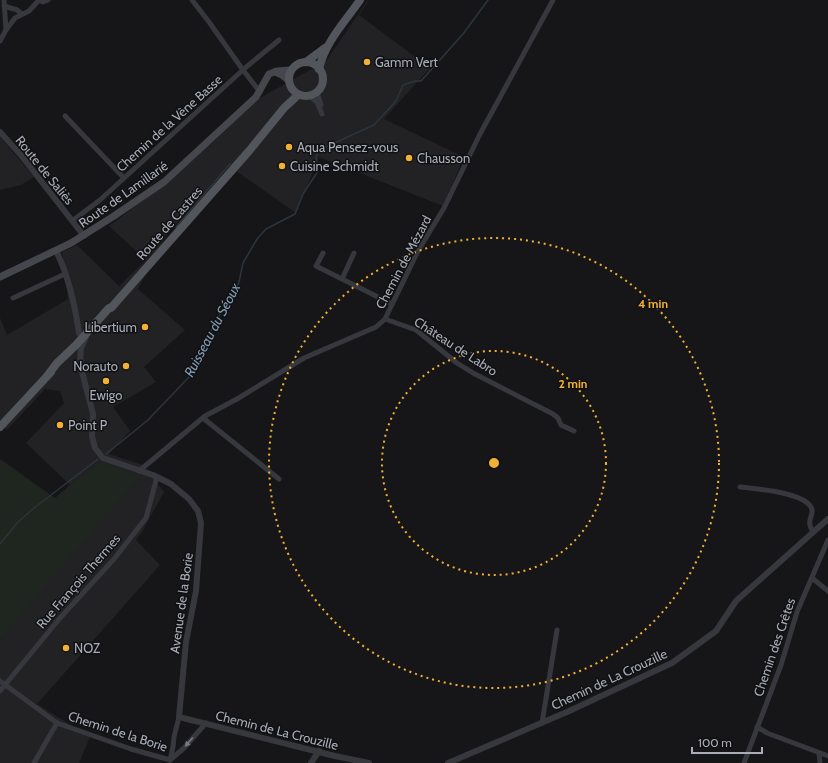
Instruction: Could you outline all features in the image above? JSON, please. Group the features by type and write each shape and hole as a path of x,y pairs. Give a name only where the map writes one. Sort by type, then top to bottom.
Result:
{"main road":[{"path":"319,69 327,46 360,0"},
{"path":"274,72 291,70 298,64 306,62 327,46"},
{"path":"274,72 282,75 298,95 313,94 322,84 323,78 319,69 306,62"},
{"path":"289,84 291,70"},
{"name":"Route de Lamillarié","path":"0,276 56,251 84,236 164,182 246,108 260,92 267,77 274,72"},
{"name":"Route de Castres","path":"234,167 281,106 286,98 289,84"},
{"name":"Route de Castres","path":"0,427 48,375 57,363 59,363 109,308 111,308 252,148 284,108 298,95"}],"street":[{"path":"4,0 6,30"},
{"path":"0,41 15,18 29,11 38,0 43,2 48,0"},
{"path":"192,0 260,92"},
{"name":"Chemin de Mézard","path":"139,471 203,418 304,358 376,328 385,319 418,251 444,208 480,134 553,0"},
{"path":"4,6 17,10 22,14"},
{"name":"Chemin de la Vène Basse","path":"72,221 100,200 243,70 279,40"},
{"path":"66,116 124,178"},
{"name":"Route de Saliès","path":"0,132 20,154 84,236"},
{"path":"56,251 65,274 74,305 79,334"},
{"path":"323,253 316,266 392,304"},
{"path":"342,279 354,253"},
{"path":"13,298 65,274"},
{"name":"Château de Labro","path":"385,319 416,330 457,363 553,414 558,418 561,425 574,431"},
{"name":"Avenue de la Borie","path":"80,364 81,348 97,321"},
{"name":"Avenue de la Borie","path":"76,345 74,351 80,364 93,414 92,436 95,448 102,458 157,477 171,484 189,499 198,511 201,523 196,591 186,642 179,717 170,761"},
{"path":"203,418 279,479"},
{"name":"Rue François Thermes","path":"0,691 3,683 114,558 146,518 157,477"},
{"path":"740,487 776,491 804,500 811,507 812,513 810,525 813,533"},
{"name":"Chemin de La Crouzille","path":"448,763 542,723 672,663 716,631 736,601 828,519"},
{"name":"Chemin des Crêtes","path":"744,763 781,665 797,612 828,540"},
{"path":"812,578 828,591"},
{"path":"542,723 557,630"},
{"name":"Chemin de la Borie","path":"3,683 57,722 131,749 170,761"},
{"name":"Chemin de La Crouzille","path":"179,717 369,763"},
{"path":"34,763 57,722"},
{"path":"170,761 184,748 206,723"},
{"path":"757,727 766,733 828,756"},
{"path":"311,763 318,751"},
{"path":"819,753 820,763"}],"shaded area":[{"path":"368,0 359,15 430,68 384,119 464,157 443,206 319,157 296,213 229,166 166,235 138,289 185,330 144,367 156,382 113,407 130,431 109,454 143,465 164,492 136,540 160,565 37,704 90,737 79,763 0,763 0,639 100,462 70,485 26,443 64,403 60,391 45,389 7,430 0,425 0,318 7,335 68,299 62,252 77,245 119,286 146,260 109,226 169,181 258,99 326,61"},
{"path":"0,137 34,177 21,185 0,190"},
{"path":"0,459 55,498 100,462 139,476 0,639"}],"waterway":[{"name":"Ruisseau du Séoux","path":"321,149 374,125 396,101 403,85 415,81 421,81 463,34 488,0"},
{"name":"Ruisseau du Séoux","path":"106,454 148,420 189,377 213,327 236,290 243,263 257,239 266,229 295,214 303,194 318,171 316,157 318,153"},
{"path":"176,227 230,164"},
{"name":"Ruisseau du Séoux","path":"0,544 18,522 34,508 98,459"}],"place":[{"name":"Gamm Vert","path":"367,62"},
{"name":"Aqua Pensez-vous","path":"289,147"},
{"name":"Chausson","path":"409,158"},
{"name":"Cuisine Schmidt","path":"282,166"},
{"name":"Libertium","path":"145,327"},
{"name":"Norauto","path":"126,366"},
{"name":"Ewigo","path":"106,381"},
{"name":"Point P","path":"60,425"},
{"name":"NOZ","path":"66,648"}]}
